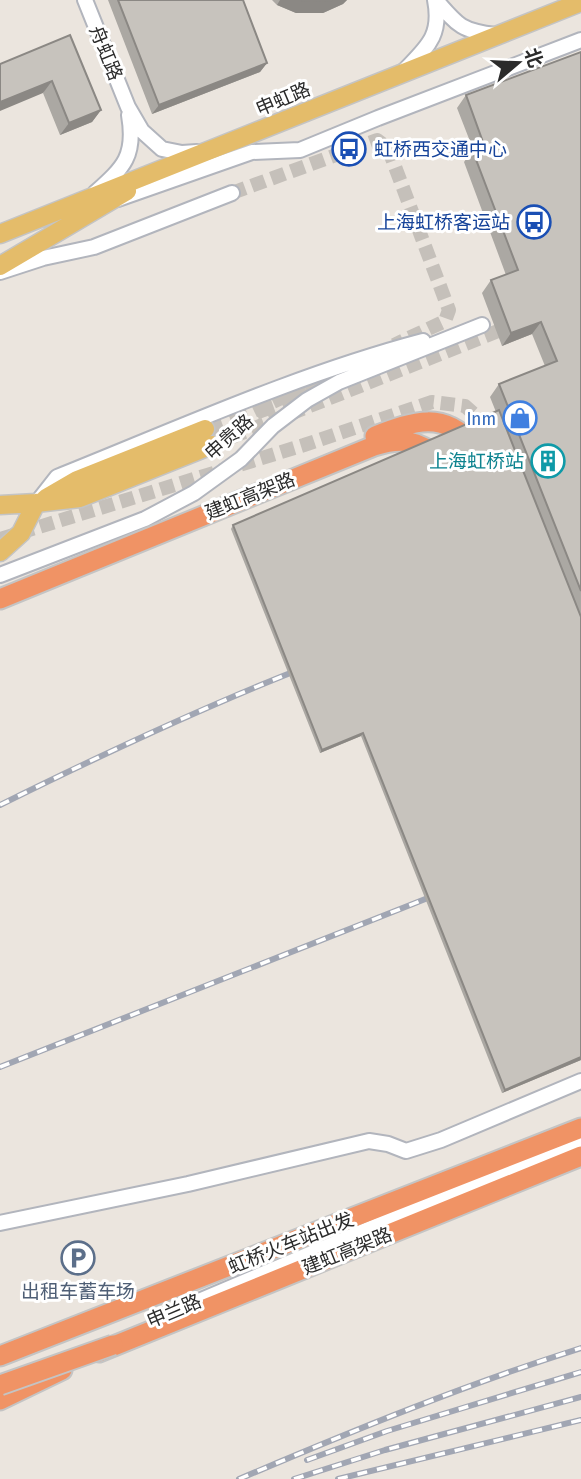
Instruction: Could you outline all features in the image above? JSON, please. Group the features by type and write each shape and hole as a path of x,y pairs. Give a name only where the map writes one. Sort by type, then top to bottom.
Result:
{"highway":[{"path":"344,458 365,440 412,423 430,421 444,423 459,431 474,447 485,466"},
{"name":"建虹高架路","path":"0,597 384,443 409,441 420,445 447,464 453,474"},
{"name":"虹桥火车站出发","path":"0,1356 581,1128"},
{"name":"建虹高架路","path":"113,1345 581,1156"},
{"path":"0,1385 113,1345"},
{"path":"0,1399 113,1345"}],"main road":[{"name":"申虹路","path":"0,234 101,199 163,169 581,2"},
{"path":"0,265 101,199"},
{"name":"申贵路","path":"0,505 80,498 208,437"},
{"path":"0,552 21,533 36,503"}],"street":[{"name":"舟虹路","path":"85,0 128,107"},
{"path":"435,0 454,22 473,32 498,35"},
{"path":"402,74 425,49 436,29 438,14 435,0"},
{"path":"101,199 252,152 300,150 581,40"},
{"path":"128,107 142,131 162,149 182,153 208,152"},
{"path":"101,199 127,160 132,133 128,107"},
{"path":"0,272 43,258 94,247 232,193"},
{"name":"申贵路","path":"0,575 145,519 194,493 241,459 273,426 307,400 339,382 482,325 392,349 312,375 57,477 36,503"},
{"path":"0,1223 188,1184 369,1141 406,1151 441,1140 581,1081"},
{"name":"申兰路","path":"0,1385 581,1142"}],"building":[{"path":"118,0 243,0 267,63 159,105"},
{"path":"70,35 101,110 69,123 52,81 0,102 0,64"},
{"name":"上海虹桥客运站","path":"581,52 581,591 499,384 557,361 541,322 511,333 491,280 518,270 472,149 484,145 466,95"},
{"path":"499,410 581,617 581,1057 505,1090 363,733 322,750 233,525"}],"tunnel":[{"path":"232,193 377,140 388,148 449,310 445,321 394,345"},
{"path":"212,445 513,325"},
{"path":"254,411 332,374"},
{"path":"205,429 327,385"},
{"path":"0,539 304,445 432,402 465,406 492,430"}],"railway":[{"path":"0,805 152,732 308,666"},
{"path":"0,1067 443,892"},
{"path":"239,1479 408,1409 581,1348"},
{"path":"307,1460 387,1431 581,1372"},
{"path":"294,1479 385,1450 581,1397"},
{"path":"338,1479 581,1420"}],"place":[{"name":"虹桥西交通中心","path":"349,149"},
{"name":"上海虹桥客运站","path":"534,222"},
{"name":"Inm","path":"520,418"},
{"name":"上海虹桥站","path":"548,461"},
{"name":"出租车蓄车场","path":"78,1258"}]}
